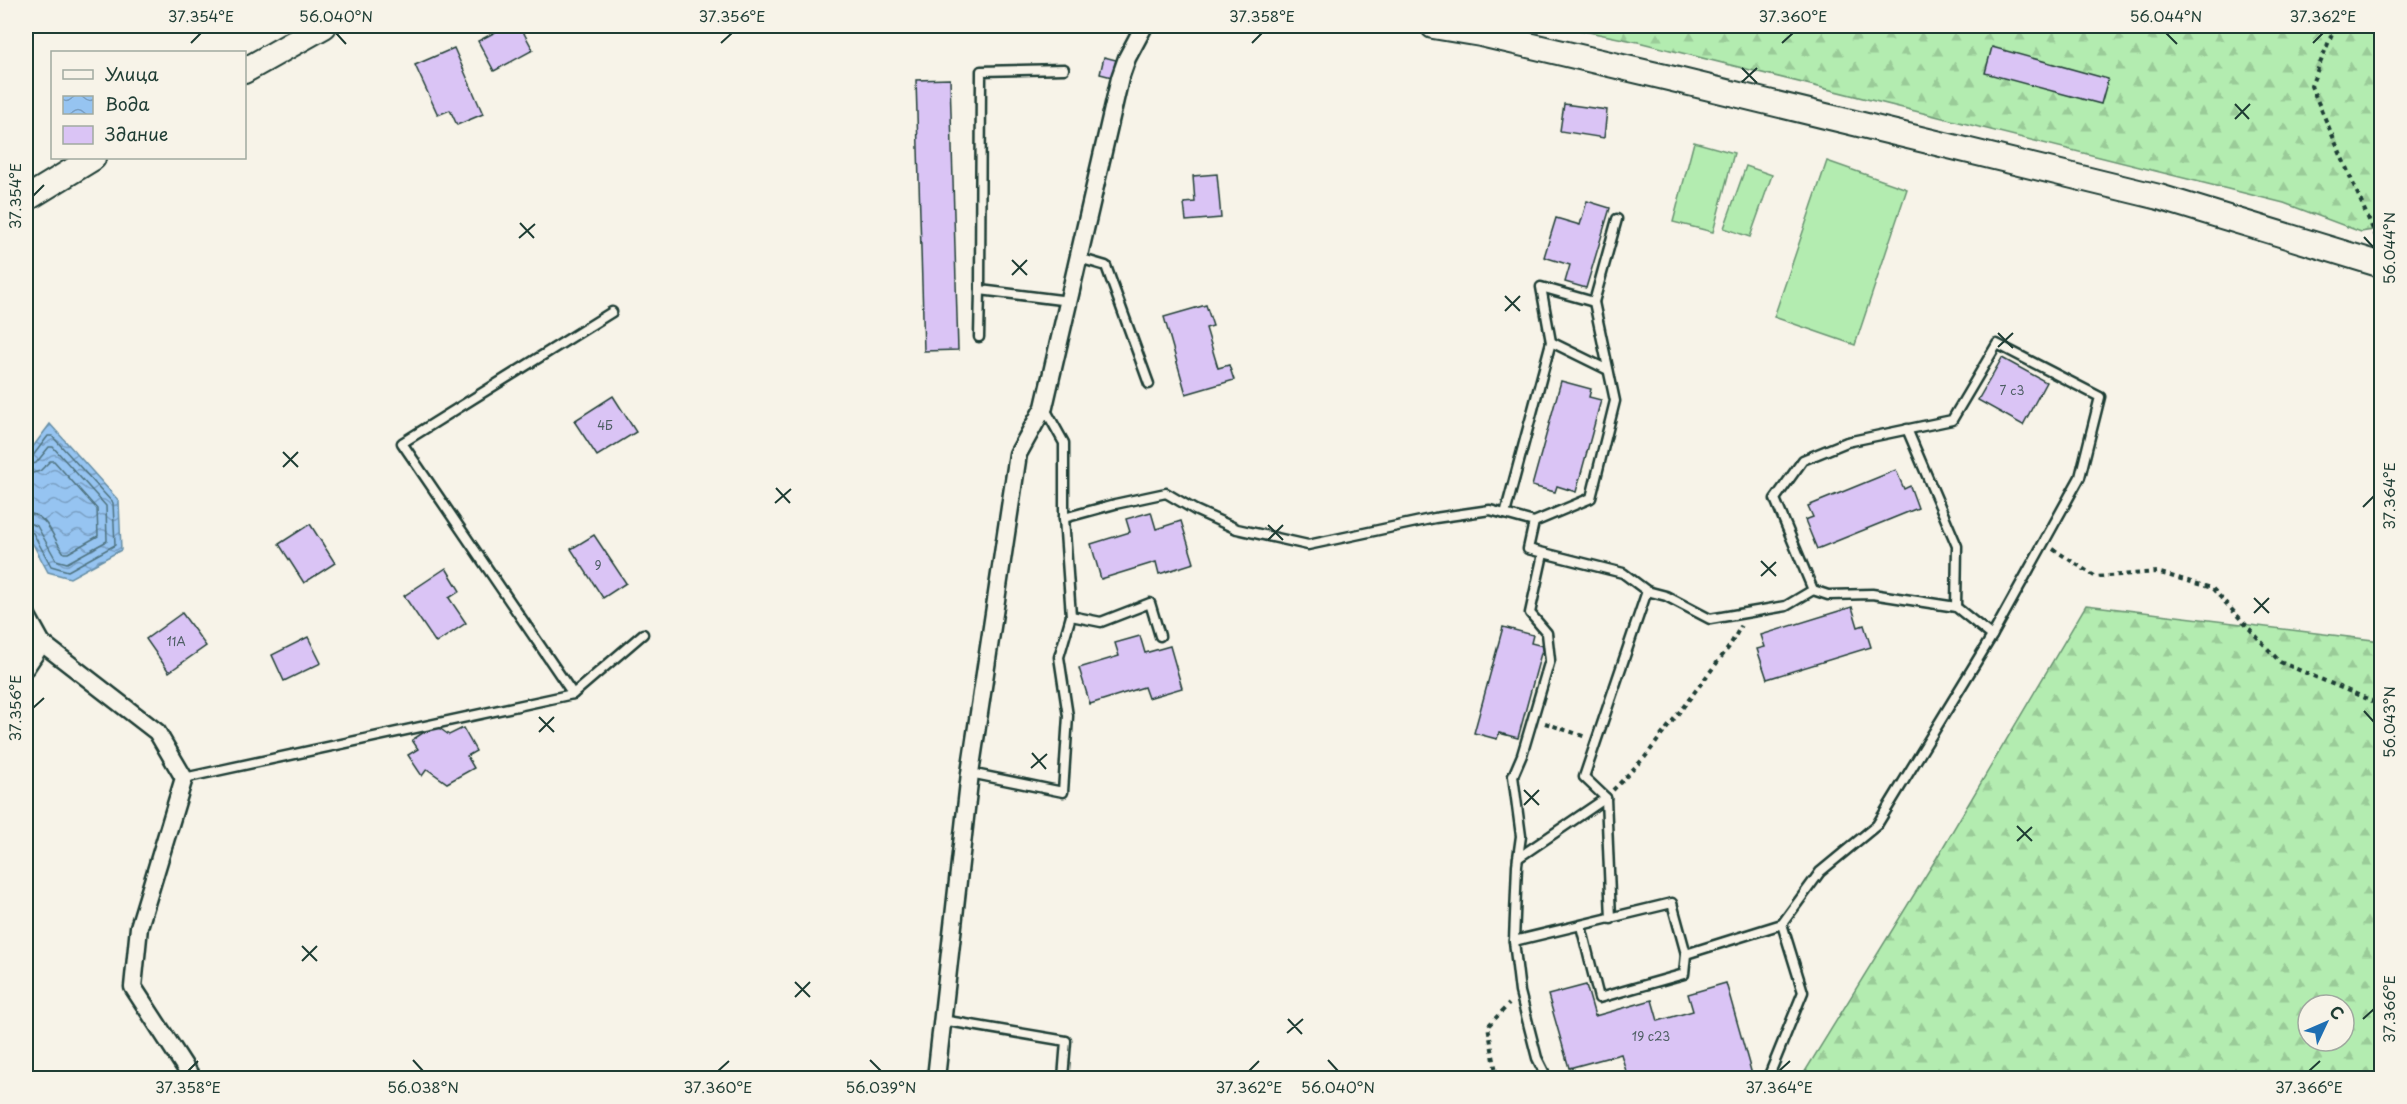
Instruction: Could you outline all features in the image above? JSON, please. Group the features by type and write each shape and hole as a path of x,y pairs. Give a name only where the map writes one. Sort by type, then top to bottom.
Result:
{"main road":[{"path":"1433,26 1481,34 1647,72 2159,197 2382,265"},
{"path":"246,70 312,28"},
{"path":"26,199 91,159"}],"street":[{"path":"936,1078 970,773 1018,454 1044,407 1120,78 1127,57 1144,26"},
{"path":"26,614 42,643 157,732 184,778 139,927 133,987 192,1078"},
{"path":"26,667 42,643"}],"lane":[{"path":"979,337 981,71 1064,69"},
{"path":"1064,518 1166,493 1195,510 1237,529 1308,545 1435,518 1490,510 1534,522 1591,498 1615,401 1594,302 1617,219"},
{"path":"1079,258 1106,266 1149,384"},
{"path":"1505,514 1551,342 1541,287 1594,302"},
{"path":"980,290 1069,301"},
{"path":"573,694 402,443 612,312"},
{"path":"1551,342 1608,370"},
{"path":"1686,954 1782,924 1820,872 1877,825 1992,636 2080,477 2100,396 1997,344 1952,420 1847,442 1803,460 1775,499 1813,590 1828,595 1872,594 1956,607 1992,636"},
{"path":"970,773 1063,792 1068,716 1059,657 1071,616 1064,518 1064,443 1044,407"},
{"path":"1907,429 1958,546 1956,607"},
{"path":"1534,522 1527,549 1623,573 1647,591 1666,596 1710,618 1786,606 1813,590"},
{"path":"1543,554 1530,613 1547,633 1550,660 1513,776 1521,836 1515,941 1520,992 1537,1058 1547,1078"},
{"path":"1611,919 1606,798 1584,777 1647,591"},
{"path":"1071,616 1101,622 1150,603 1160,636"},
{"path":"184,778 573,694 644,634"},
{"path":"1518,858 1606,798"},
{"path":"1515,941 1672,903 1686,954 1684,974 1599,998 1581,926"},
{"path":"1768,1078 1803,992 1782,924"},
{"path":"942,1020 1066,1041 1063,1078"}],"path":[{"path":"2335,26 2311,86 2382,250"},
{"path":"2044,543 2096,577 2157,572 2212,588 2280,662 2382,705"},
{"path":"1606,798 1645,757 1715,666 1749,612"},
{"path":"1533,719 1596,740"},
{"path":"1497,1078 1488,1026 1520,992"}],"green space":[{"path":"1559,26 2381,26 2382,189 2379,191 2381,227 2361,232 2284,203 1638,42"},
{"path":"1694,142 1734,153 1713,232 1673,222"},
{"path":"1827,161 1907,189 1855,345 1774,317"},
{"path":"1746,166 1772,175 1750,237 1724,228"},
{"path":"2086,605 2381,641 2381,1078 1801,1078 1936,859"}],"water":[{"path":"50,424 119,501 121,550 70,578 48,572 26,531 26,456"}],"building":[{"path":"507,26 520,26 533,50 494,71 478,41"},
{"path":"1992,47 2108,79 2101,104 1985,73"},
{"path":"454,48 483,114 457,125 450,110 438,115 415,65"},
{"path":"1104,57 1116,60 1112,77 1100,74"},
{"path":"950,79 958,350 924,351 916,80"},
{"path":"1564,104 1607,110 1604,138 1560,131"},
{"path":"1217,174 1221,218 1186,221 1184,203 1195,202 1193,176"},
{"path":"1587,201 1610,208 1586,288 1565,282 1570,265 1544,257 1556,218 1580,225"},
{"path":"1206,305 1213,326 1206,328 1218,368 1229,365 1234,380 1186,394 1164,317"},
{"path":"2002,358 2046,382 2023,425 1978,400"},
{"path":"1561,381 1591,389 1589,397 1601,400 1576,492 1557,486 1555,492 1532,486"},
{"path":"613,396 636,432 597,456 574,421"},
{"path":"1896,470 1904,489 1910,486 1918,508 1817,549 1805,520 1813,517 1808,506"},
{"path":"1151,512 1156,529 1181,521 1194,563 1159,574 1156,562 1101,579 1091,544 1130,532 1126,519"},
{"path":"310,524 335,563 304,583 279,544"},
{"path":"594,535 626,583 603,598 571,549"},
{"path":"446,568 460,591 449,598 466,623 436,643 404,596"},
{"path":"1852,607 1858,627 1864,625 1871,647 1767,679 1757,649 1765,647 1761,635"},
{"path":"182,613 206,646 169,672 146,639"},
{"path":"1503,627 1533,635 1531,643 1543,646 1518,738 1499,733 1497,739 1474,733"},
{"path":"1140,636 1145,653 1170,646 1182,688 1148,698 1144,687 1090,704 1079,668 1119,656 1115,643"},
{"path":"308,637 321,663 284,681 272,655"},
{"path":"435,725 449,735 463,728 476,751 467,756 474,768 447,783 427,769 422,776 408,755 418,749 412,740"},
{"path":"1726,983 1753,1078 1628,1078 1621,1054 1569,1068 1548,995 1586,985 1595,1016 1652,1000 1658,1021 1693,1011 1688,994"}]}
